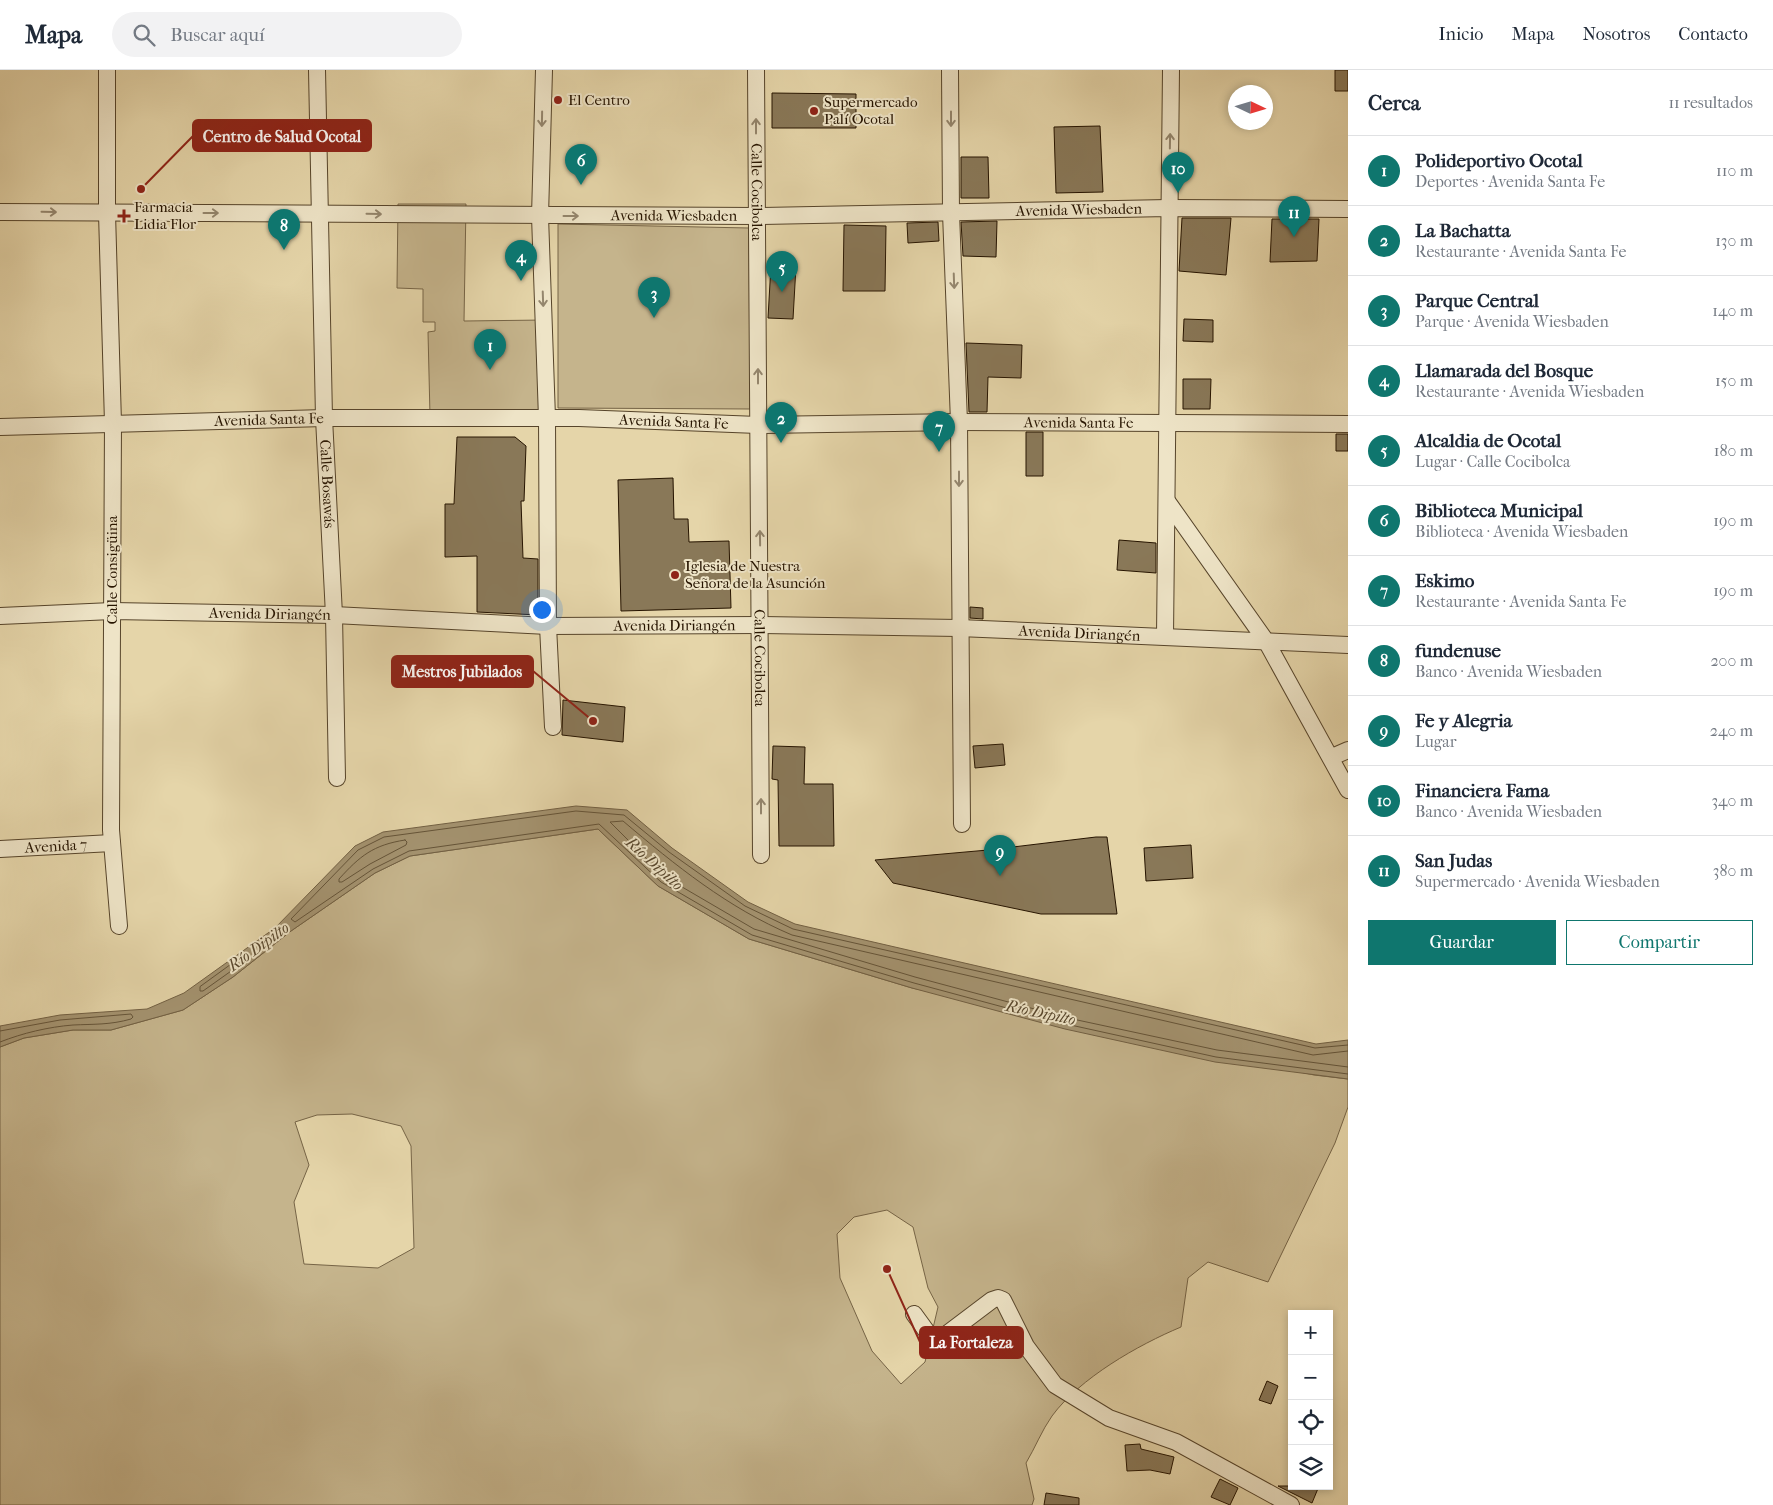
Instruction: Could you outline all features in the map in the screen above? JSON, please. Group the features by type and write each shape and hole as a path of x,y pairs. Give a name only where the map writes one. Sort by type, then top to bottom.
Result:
{"street":[{"name":"Calle Consigüina","path":"107,70 107,213 113,423 112,843 119,926"},
{"name":"Calle Bosawás","path":"317,70 324,418 334,615 337,778"},
{"path":"544,70 540,216 546,418 548,626 553,727"},
{"name":"Calle Cocibolca","path":"756,70 761,855"},
{"path":"950,70 951,213 960,422 959,628 962,824"},
{"path":"1165,636 1168,208 1171,70"},
{"name":"Avenida Wiesbaden","path":"0,212 757,216 1168,208 1348,209"},
{"name":"Avenida Santa Fe","path":"0,426 324,418 546,418 758,425 960,422 1348,424"},
{"path":"1167,501 1266,641 1332,757 1348,790"},
{"name":"Avenida Diriangén","path":"0,616 112,611 334,615 548,626 761,625 959,628 1348,645"},
{"path":"1332,757 1348,750"},
{"name":"Avenida 7","path":"0,849 112,843"},
{"path":"914,1314 930,1336 943,1337 992,1300 998,1298 1003,1300 1026,1346 1055,1385 1109,1418 1176,1442 1291,1505"}],"shaded area":[{"path":"398,204 466,204 464,321 545,320 547,418 430,416 428,332 435,331 435,322 423,322 423,289 397,288"},
{"path":"558,224 749,228 750,409 558,408"},
{"path":"598,829 658,886 749,939 912,988 1314,1075 1348,1079 1348,1107 1335,1143 1268,1282 1208,1262 1188,1278 1181,1327 1164,1334 1111,1364 1078,1389 1052,1416 1026,1463 1034,1499 1032,1505 0,1505 0,1047 24,1038 73,1030 111,1030 183,1010 233,977 291,931 375,873 410,856","holes":["352,1114 401,1126 411,1146 414,1248 378,1268 304,1264 294,1202 309,1165 295,1122 317,1115","887,1210 913,1227 928,1288 938,1307 925,1362 901,1384 872,1351 840,1278 837,1234 854,1217"]}],"water":[{"name":"Río Dipilto","path":"576,806 627,810 672,848 748,902 795,924 1316,1044 1348,1040 1348,1079 1215,1062 1065,1029 912,988 749,939 658,886 598,829 410,856 375,873 291,931 233,977 183,1010 111,1030 73,1030 24,1038 0,1047 0,1026 60,1015 147,1009 184,993 275,928 355,846 383,832"}],"building":[{"path":"1335,70 1348,70 1348,91 1335,91"},
{"name":"Supermercado Palí Ocotal","path":"772,93 856,94 856,128 772,128"},
{"path":"1100,126 1103,192 1056,193 1054,127"},
{"path":"961,157 988,157 989,198 961,198"},
{"path":"1182,218 1231,218 1226,275 1179,271"},
{"path":"1272,219 1319,219 1317,261 1270,262"},
{"path":"997,221 996,257 963,256 961,222"},
{"path":"938,222 939,241 908,243 907,223"},
{"path":"844,225 886,226 885,291 843,291"},
{"path":"771,265 796,266 793,319 768,318"},
{"path":"1184,319 1213,320 1213,342 1183,341"},
{"path":"966,343 1022,345 1021,378 988,377 987,412 969,412"},
{"path":"1183,379 1211,379 1210,409 1183,409"},
{"path":"1026,432 1043,432 1043,476 1026,476"},
{"path":"1336,434 1348,434 1348,451 1336,451"},
{"path":"457,437 515,437 526,446 524,501 521,501 523,558 538,559 538,615 477,612 477,556 445,557 445,504 454,504"},
{"name":"Iglesia de Nuestra Señora de la Asunción","path":"673,478 674,519 688,519 689,542 729,541 731,608 621,611 618,480"},
{"path":"1119,540 1156,543 1156,573 1117,570"},
{"path":"970,607 983,608 983,619 970,618"},
{"path":"563,700 625,707 623,742 562,735"},
{"path":"1003,744 1005,765 975,768 973,746"},
{"path":"773,746 805,747 804,784 833,784 834,846 779,846 778,780 772,779"},
{"path":"1107,837 1117,914 1041,914 893,883 875,860 988,850"},
{"path":"1191,845 1193,878 1146,881 1144,848"},
{"path":"1267,1381 1278,1386 1271,1404 1259,1400"},
{"path":"1140,1444 1141,1449 1174,1457 1170,1474 1150,1470 1127,1471 1125,1445"},
{"path":"1220,1479 1238,1488 1230,1505 1211,1497"},
{"path":"1278,1486 1288,1486 1288,1490 1317,1490 1312,1503"},
{"path":"1046,1493 1079,1498 1079,1505 1044,1505"}],"place":[{"name":"El Centro","path":"558,100"},
{"name":"Supermercado Palí Ocotal","path":"814,111"},
{"name":"Biblioteca Municipal","path":"581,185"},
{"name":"Centro de Salud Ocotal","path":"141,189"},
{"name":"Financiera Fama","path":"1178,193"},
{"name":"Farmacia Lidia Flor","path":"124,216"},
{"name":"San Judas","path":"1294,237"},
{"name":"fundenuse","path":"284,250"},
{"name":"Llamarada del Bosque","path":"521,281"},
{"name":"Alcaldia de Ocotal","path":"782,292"},
{"name":"Parque Central","path":"654,318"},
{"name":"Polideportivo Ocotal","path":"490,370"},
{"name":"La Bachatta","path":"781,443"},
{"name":"Eskimo","path":"939,452"},
{"name":"Iglesia de Nuestra Señora de la Asunción","path":"675,575"},
{"name":"Mestros Jubilados","path":"593,721"},
{"name":"Fe y Alegria","path":"1000,876"},
{"name":"La Fortaleza","path":"887,1269"}]}
